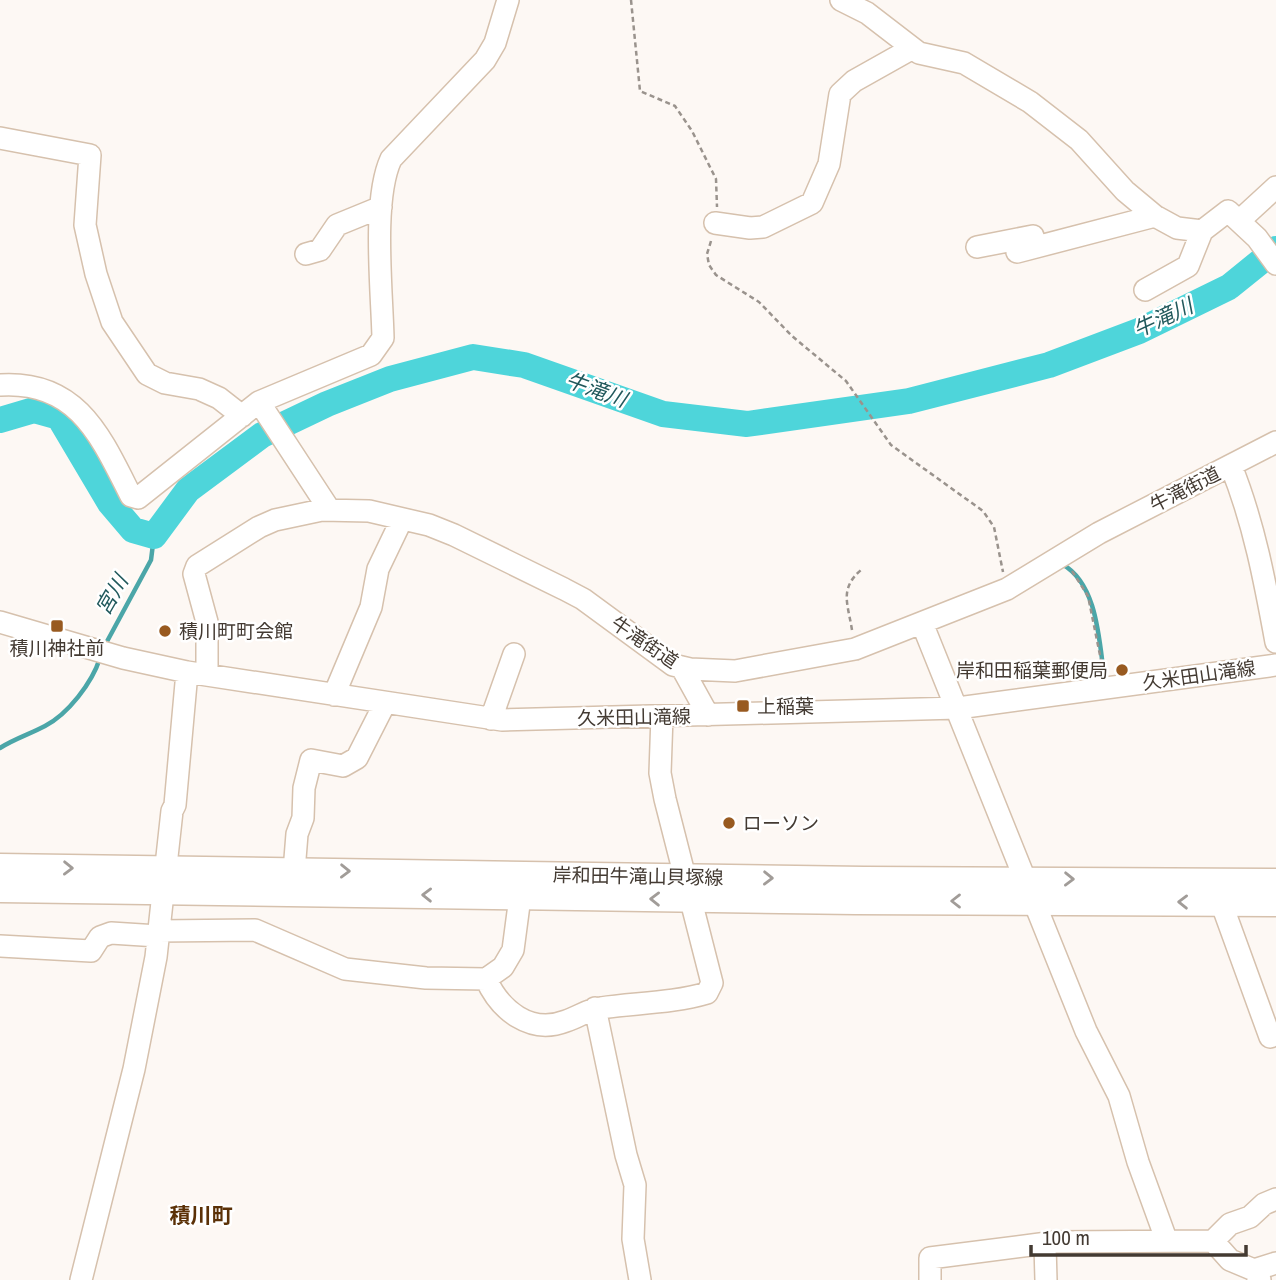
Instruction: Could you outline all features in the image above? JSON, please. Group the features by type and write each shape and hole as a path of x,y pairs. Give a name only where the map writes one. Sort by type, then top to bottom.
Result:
{"main road":[{"name":"岸和田牛滝山貝塚線","path":"0,867 164,880 520,897 689,888"},
{"name":"岸和田牛滝山貝塚線","path":"0,889 294,870 689,888 1029,889 1276,882"},
{"name":"岸和田牛滝山貝塚線","path":"1029,889 1221,902 1276,903"}],"street":[{"path":"0,385 34,387 73,406 99,434 131,496 138,498 251,409 371,355 383,338 381,207 385,173 391,159 485,60 495,43 508,0"},
{"path":"841,0 867,13 911,49 964,63 1030,102 1079,140 1125,191 1155,216 1177,228 1202,232"},
{"path":"715,223 763,227 812,203 828,164 840,94 854,81 911,49"},
{"path":"0,138 90,155 85,225 96,274 113,322 147,374 165,383 199,389 251,409 329,509"},
{"path":"1238,221 1276,187"},
{"path":"306,254 320,250 337,225 381,207"},
{"path":"1145,290 1188,267 1202,232 1228,211 1257,238 1276,264"},
{"path":"1017,252 1155,216"},
{"path":"977,247 1042,234 1053,243"},
{"name":"牛滝街道","path":"197,673 207,622 194,574 197,566 259,527 297,514 329,509 369,511 454,535 583,599 673,665 682,668 735,671 855,649 1007,589 1099,533 1276,442"},
{"path":"1231,466 1243,496 1261,563 1276,642"},
{"path":"334,695 371,607 378,569 401,519"},
{"name":"久米田山滝線","path":"0,622 122,658 197,673 491,719 958,708 1276,665"},
{"path":"922,623 1086,1031 1119,1096 1138,1162 1166,1240"},
{"path":"491,719 514,654"},
{"path":"682,668 708,715"},
{"path":"81,1280 134,1069 158,933 197,673"},
{"path":"294,870 297,834 303,818 304,788 311,760 343,766 357,758 385,703"},
{"path":"486,979 504,1010 533,1023 565,1022 595,1008 707,992 712,983 660,773 662,716"},
{"path":"0,946 91,951 100,937 111,933 255,930 345,969 426,978 486,979 503,967 513,950 520,897"},
{"path":"1221,902 1270,1037"},
{"path":"595,1008 625,1154 635,1185 633,1239 640,1280"},
{"path":"930,1280 930,1258 1055,1242 1213,1241 1230,1224 1250,1217 1264,1204 1276,1199"},
{"path":"1213,1241 1229,1270 1257,1275 1276,1263"},
{"path":"1045,1245 1046,1280"}],"path":[{"path":"631,0 640,91 675,106 692,131 716,179 715,223 707,254 709,265 716,275 759,302 792,337 846,382 891,446 983,511 994,527 1007,589"},
{"path":"1054,561 1075,572 1088,596 1105,688"},
{"path":"855,649 846,591 848,581 861,570"}],"waterway":[{"name":"牛滝川","path":"0,420 34,410 59,417 110,503 133,530 154,536 188,490 262,435 327,404 390,379 473,357 524,365 663,414 747,424 909,401 1049,365 1139,331 1229,287 1276,249"},
{"name":"宮川","path":"104,647 151,560 154,536"},
{"path":"1062,564 1074,574 1090,601 1099,634 1105,682"},
{"name":"宮川","path":"0,748 45,726 62,714 85,687 100,658"}],"place":[{"name":"積川神社前","path":"57,626"},
{"name":"積川町町会館","path":"165,631"},
{"name":"岸和田稲葉郵便局","path":"1122,670"},
{"name":"上稲葉","path":"743,706"},
{"name":"ローソン","path":"729,823"}],"district":[{"name":"積川町","path":"201,1216"}]}
